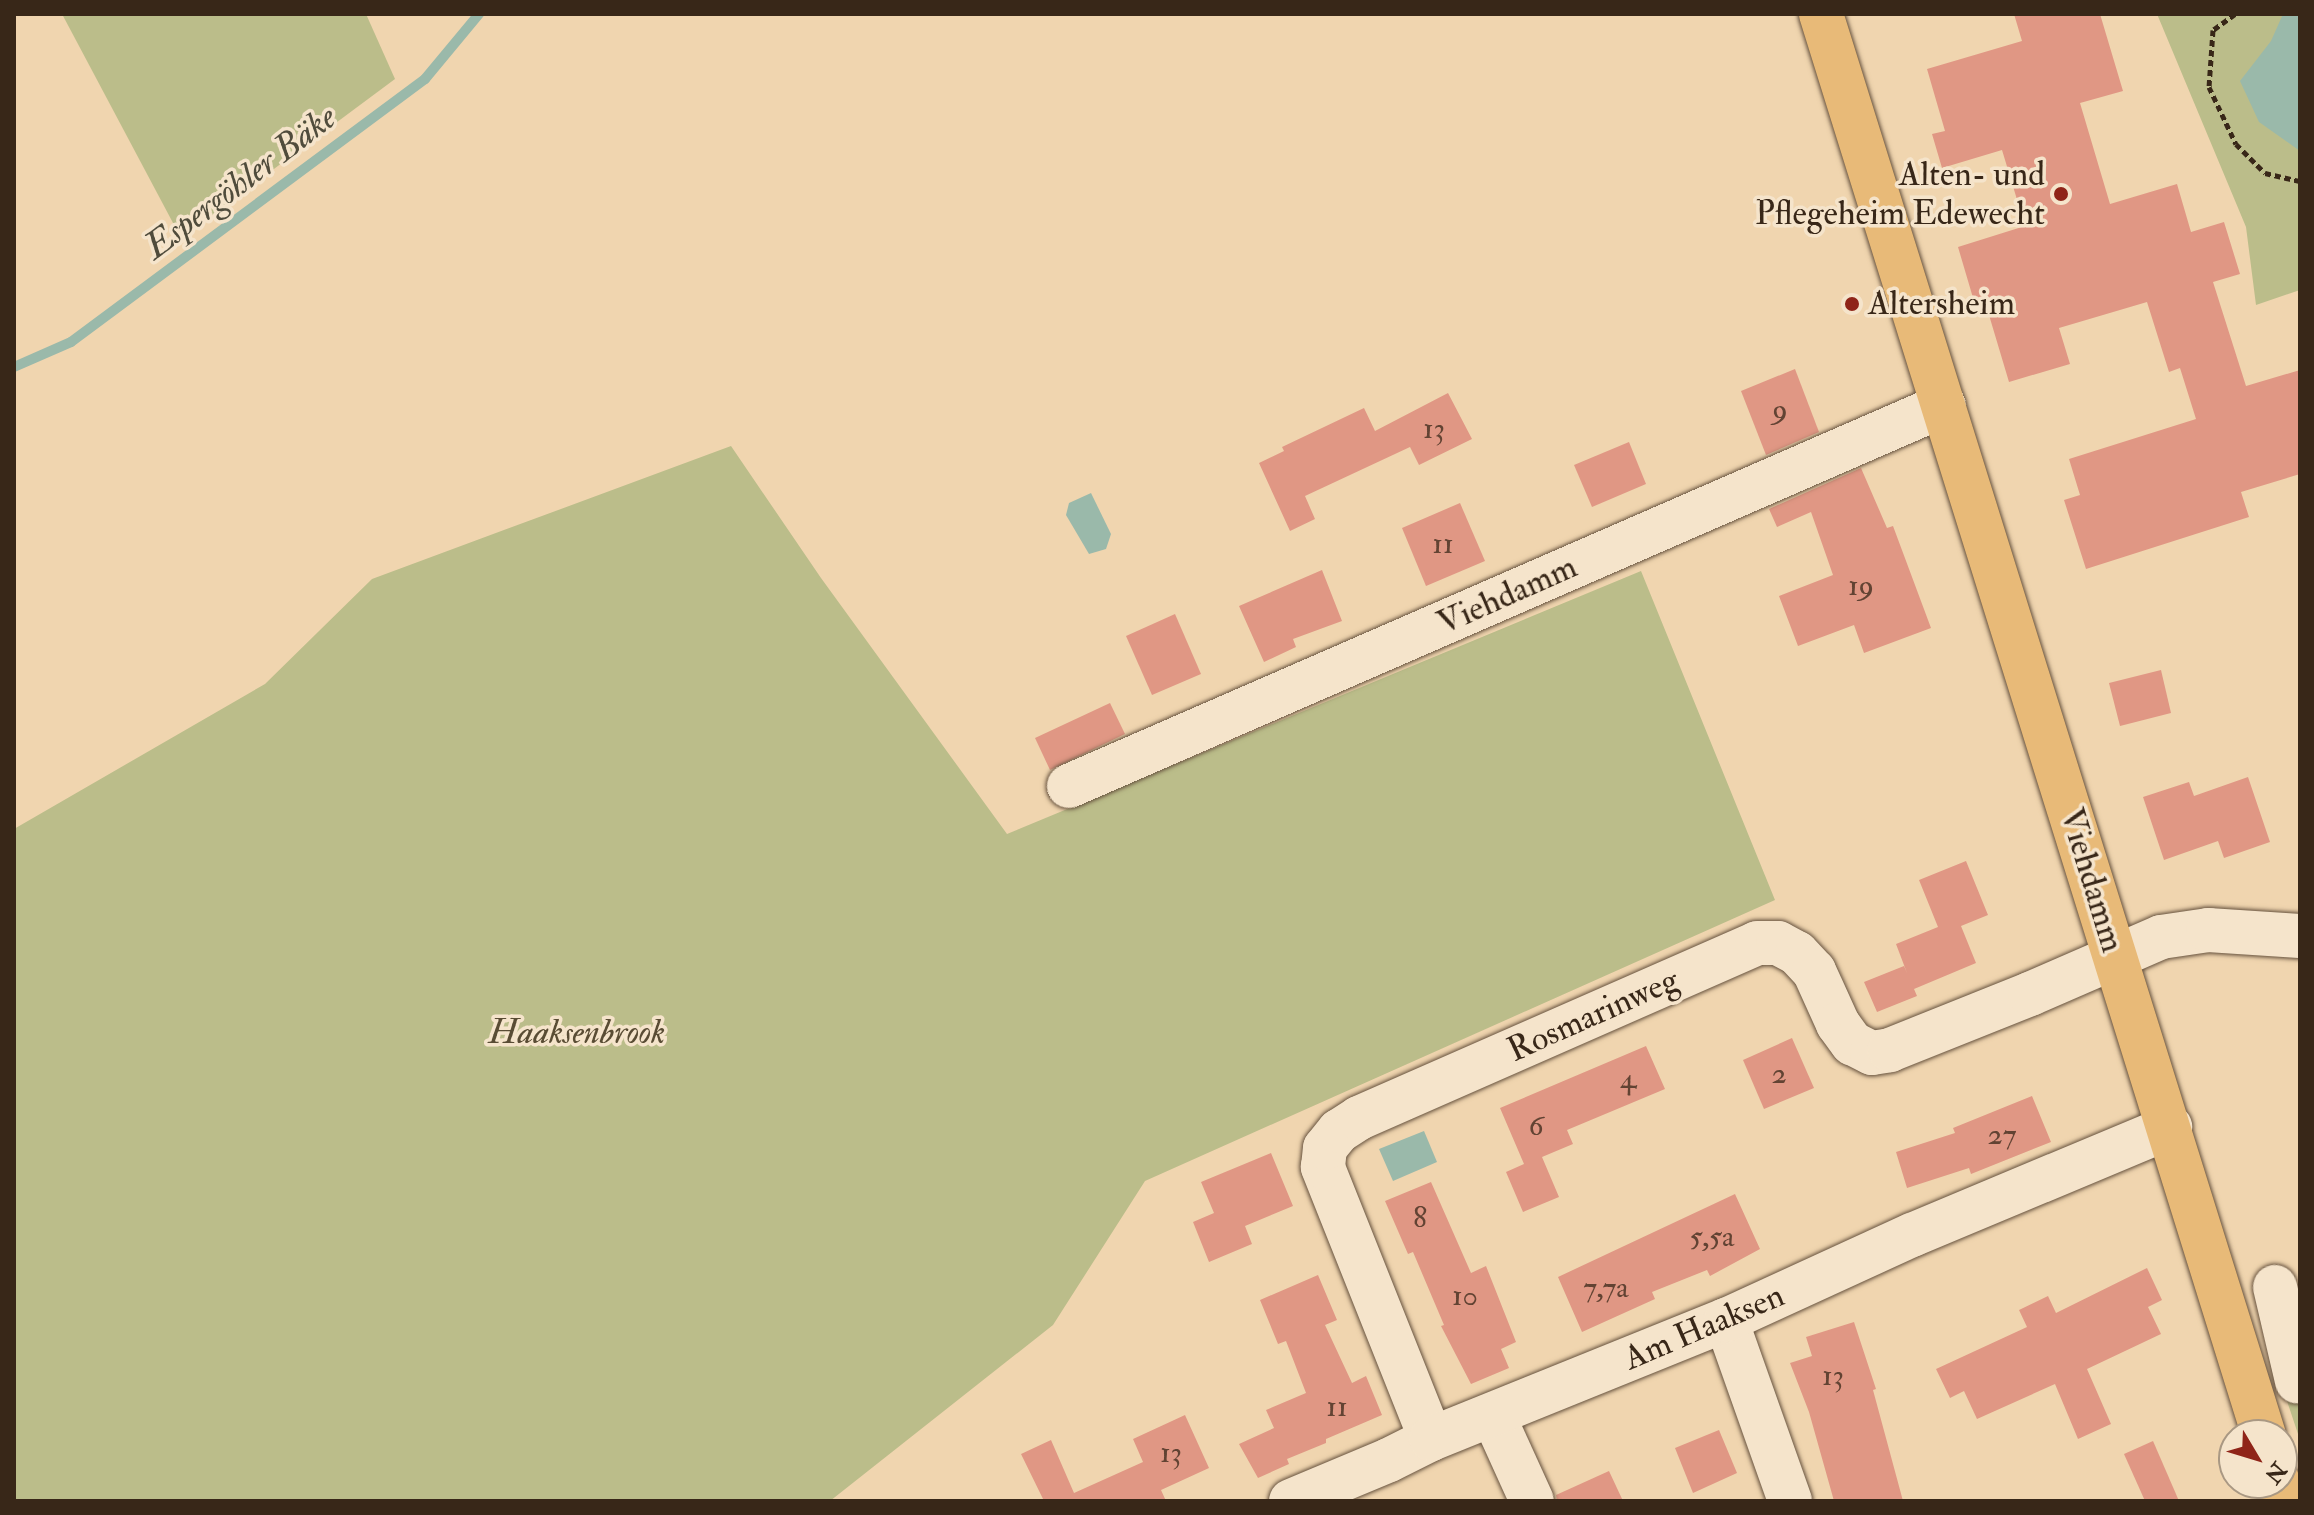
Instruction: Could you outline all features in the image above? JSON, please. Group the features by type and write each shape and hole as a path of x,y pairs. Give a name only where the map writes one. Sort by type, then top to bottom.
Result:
{"main road":[{"name":"Viehdamm","path":"1821,14 2259,1419"}],"street":[{"name":"Viehdamm","path":"1069,786 1944,405"},
{"name":"Rosmarinweg","path":"1431,1439 1326,1178 1325,1148 1339,1131 1359,1118 1757,943 1778,943 1797,953 1814,971 1838,1024 1852,1043 1872,1053 1890,1050 2116,959 2161,937 2208,930 2300,936"},
{"name":"Am Haaksen","path":"1291,1501 1431,1439 1726,1320 1912,1235 2170,1127"},
{"path":"2221,1293 2246,1287 2287,1287 2298,1381 2248,1385"},
{"path":"1726,1320 1790,1501"},
{"path":"1493,1415 1532,1501"}],"path":[{"path":"2235,14 2213,30 2209,87 2236,144 2265,173 2300,181"}],"green space":[{"path":"62,14 366,14 395,79 181,238"},
{"path":"2157,14 2300,14 2300,290 2256,305 2246,227"},
{"name":"Haaksenbrook","path":"731,446 821,578 1007,834 1641,571 1775,900 1145,1181 1053,1325 830,1501 14,1501 14,829 265,684 372,579"},
{"path":"2287,1401 2300,1402 2300,1440 2298,1419 2293,1419"}],"shaded area":[{"path":"2283,14 2300,14 2300,151 2259,122 2240,81 2271,41"},
{"path":"1091,493 1111,534 1106,549 1089,554 1066,515 1069,503"},
{"path":"1424,1131 1437,1162 1393,1181 1379,1149"}],"building":[{"path":"2014,14 2100,14 2123,91 2080,103 2110,204 2177,184 2191,232 2224,222 2240,274 2213,282 2246,386 2300,370 2300,474 2241,492 2249,517 2086,569 2064,500 2080,495 2069,459 2196,419 2180,368 2169,372 2147,302 2059,328 2070,364 2009,382 1986,305 1976,308 1958,247 2025,226 2002,150 1942,168 1932,134 1945,131 1927,69 2022,41"},
{"path":"1795,369 1819,432 1766,455 1741,391"},
{"path":"1448,393 1472,439 1419,465 1410,447 1305,496 1315,519 1290,531 1259,463 1284,451 1282,447 1364,408 1375,431"},
{"path":"1629,442 1646,484 1592,507 1574,465"},
{"path":"1861,468 1887,528 1893,526 1931,628 1864,653 1854,625 1798,646 1779,596 1833,575 1811,512 1777,527 1769,509"},
{"path":"1460,503 1485,561 1426,586 1402,528"},
{"path":"1322,570 1342,621 1293,639 1296,647 1264,662 1239,606"},
{"path":"1175,614 1201,674 1152,695 1126,636"},
{"path":"2161,670 2171,713 2120,726 2109,683"},
{"path":"1110,703 1125,734 1050,770 1035,738"},
{"path":"2248,777 2270,842 2224,858 2218,841 2164,860 2143,797 2189,782 2194,796"},
{"path":"1966,861 1988,915 1961,926 1976,963 1914,989 1917,996 1877,1012 1864,982 1904,966 1907,973 1896,944 1938,927 1919,880"},
{"path":"1792,1038 1814,1088 1764,1109 1743,1060"},
{"path":"1646,1046 1665,1089 1567,1130 1573,1144 1542,1157 1559,1197 1523,1212 1506,1172 1524,1164 1500,1108"},
{"path":"2032,1096 2051,1142 1971,1174 1969,1168 1907,1188 1896,1152 1955,1133 1953,1128"},
{"path":"1271,1153 1293,1206 1245,1226 1252,1244 1209,1262 1193,1222 1214,1213 1201,1182"},
{"path":"1431,1182 1471,1273 1486,1266 1516,1342 1501,1349 1509,1368 1471,1384 1441,1326 1444,1325 1413,1252 1408,1254 1385,1201"},
{"path":"1735,1194 1760,1249 1710,1276 1707,1270 1652,1292 1655,1299 1582,1332 1558,1277"},
{"path":"2147,1268 2162,1300 2148,1307 2161,1334 2087,1369 2111,1424 2078,1439 2055,1384 1977,1419 1964,1391 1950,1398 1936,1369 2027,1327 2019,1310 2048,1296 2056,1313"},
{"path":"1318,1275 1337,1320 1325,1325 1352,1383 1366,1376 1382,1415 1326,1439 1326,1443 1287,1459 1289,1464 1258,1478 1239,1444 1274,1428 1266,1410 1306,1393 1286,1341 1278,1344 1260,1300"},
{"path":"1854,1322 1876,1389 1873,1390 1903,1501 1834,1501 1809,1412 1790,1363 1812,1356 1806,1337"},
{"path":"1185,1415 1209,1468 1161,1490 1166,1501 1044,1501 1021,1454 1051,1440 1074,1493 1143,1462 1133,1439"},
{"path":"1719,1430 1737,1473 1693,1493 1675,1448"},
{"path":"2153,1441 2179,1501 2145,1501 2124,1454"},
{"path":"1609,1471 1623,1501 1557,1501 1556,1495"}],"waterway":[{"name":"Espergöhler Bäke","path":"14,367 71,342 425,79 479,14"}],"place":[{"name":"Alten- und Pflegeheim Edewecht","path":"2061,194"},
{"name":"Altersheim","path":"1852,304"}]}
